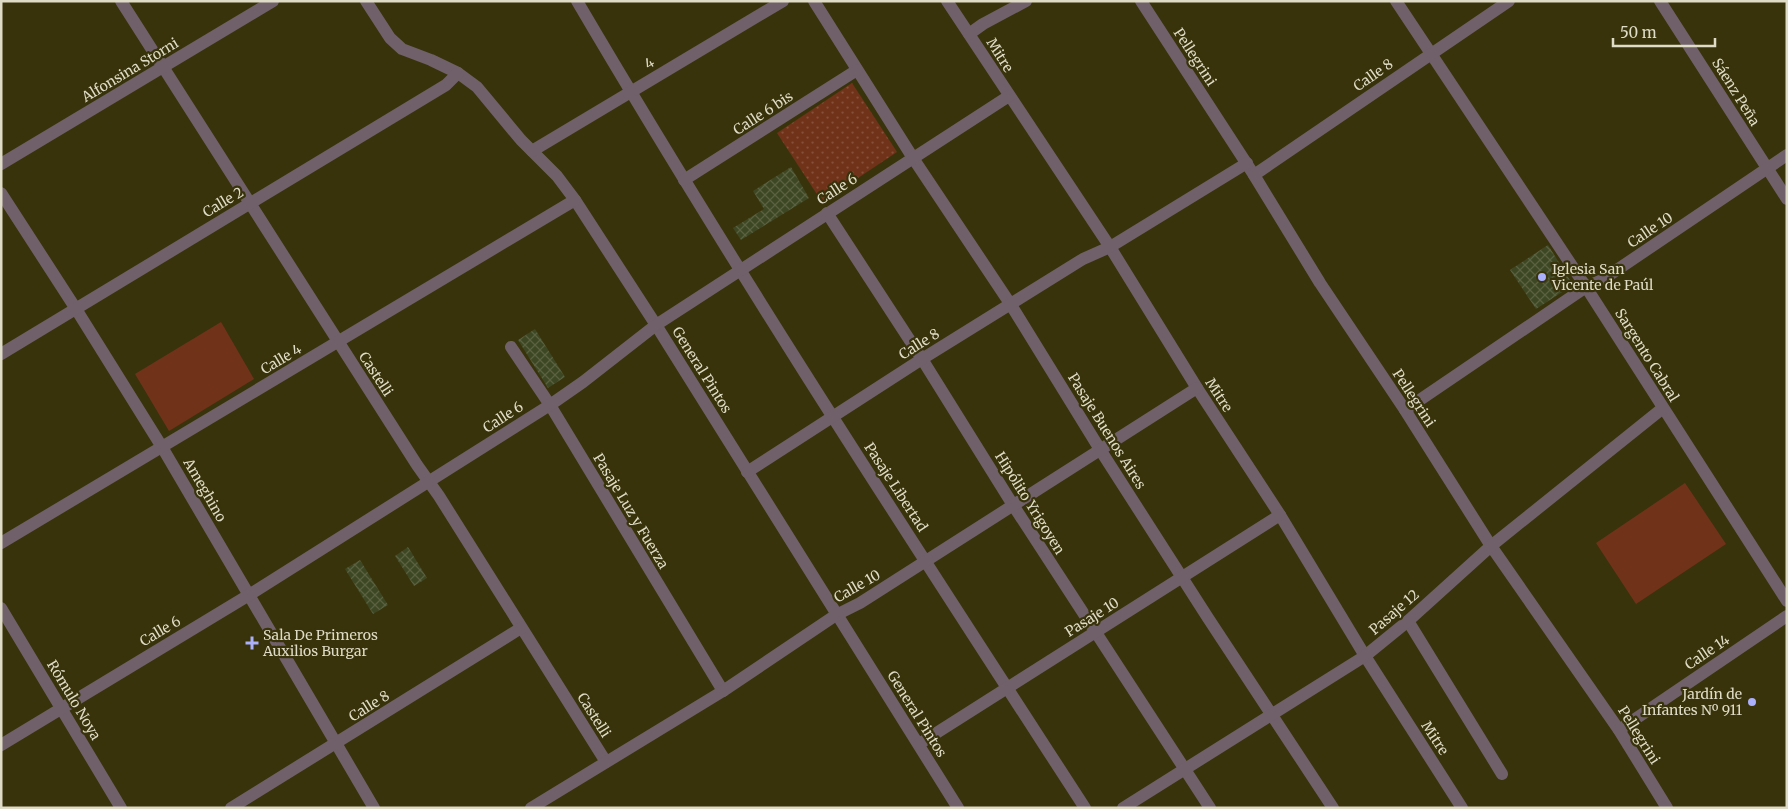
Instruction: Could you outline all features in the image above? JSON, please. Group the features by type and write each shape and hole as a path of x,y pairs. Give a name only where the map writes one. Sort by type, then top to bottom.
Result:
{"street":[{"name":"Castelli","path":"122,1 606,762"},
{"name":"Alfonsina Storni","path":"1,164 273,1"},
{"name":"General Pintos","path":"366,1 390,38 402,50 431,60 458,73 477,88 520,140 557,176 575,200 656,325 958,808"},
{"name":"Pasaje Libertad","path":"577,1 630,92 739,270 1085,808"},
{"name":"4","path":"532,151 783,1"},
{"name":"Pasaje Buenos Aires","path":"814,1 913,158 1011,305 1101,451 1208,618 1333,808"},
{"name":"Mitre","path":"947,1 1110,247 1196,388 1280,515 1365,656 1462,808"},
{"path":"970,34 983,24 1026,1"},
{"name":"Pellegrini","path":"1141,1 1254,175 1320,283 1405,410 1492,546 1619,730 1666,808"},
{"name":"Sargento Cabral","path":"1396,1 1586,287 1787,601"},
{"name":"Calle 8","path":"1254,175 1509,1"},
{"name":"Sáenz Peña","path":"1660,1 1787,200"},
{"name":"Calle 6 bis","path":"684,180 857,70"},
{"name":"Calle 2","path":"1,354 446,85 458,73"},
{"name":"Calle 6","path":"1,745 249,595 550,405 583,382 656,325 1009,96"},
{"name":"Calle 10","path":"1405,410 1586,287 1602,280 1787,156"},
{"name":"Calle 8","path":"747,472 922,359 1083,259 1110,247 1247,164"},
{"name":"Ameghino","path":"1,192 162,447 374,808"},
{"name":"Calle 4","path":"1,544 575,200"},
{"name":"Hipólito Yrigoyen","path":"827,213 922,359 1095,633 1210,808"},
{"name":"Pasaje Luz y Fuerza","path":"511,347 550,405 723,691"},
{"name":"Calle 10","path":"531,808 723,691 836,615 860,603 1101,451 1196,388"},
{"name":"Pasaje 12","path":"1123,808 1365,656 1408,621 1492,546 1663,408"},
{"name":"Pasaje 10","path":"919,744 1280,515"},
{"name":"Rómulo Noya","path":"1,608 121,808"},
{"name":"Calle 14","path":"1619,730 1787,616"},
{"path":"1408,621 1502,774"},
{"name":"Calle 8","path":"231,808 522,628"}],"shaded area":[{"path":"852,83 897,152 822,202 777,133"},
{"path":"221,322 254,379 169,431 135,374"},
{"path":"1685,483 1726,544 1636,604 1596,543"}],"building":[{"path":"791,167 809,198 741,240 733,228 764,209 753,191"},
{"name":"Iglesia San Vicente de Paúl","path":"1548,245 1573,285 1536,309 1510,270"},
{"path":"535,329 565,377 548,388 518,340"},
{"path":"408,547 427,578 414,586 395,556"},
{"path":"360,560 388,605 373,614 345,569"}],"place":[{"name":"Iglesia San Vicente de Paúl","path":"1542,277"},
{"name":"Sala De Primeros Auxilios Burgar","path":"252,643"},
{"name":"Jardín de Infantes Nº 911","path":"1752,702"}]}
